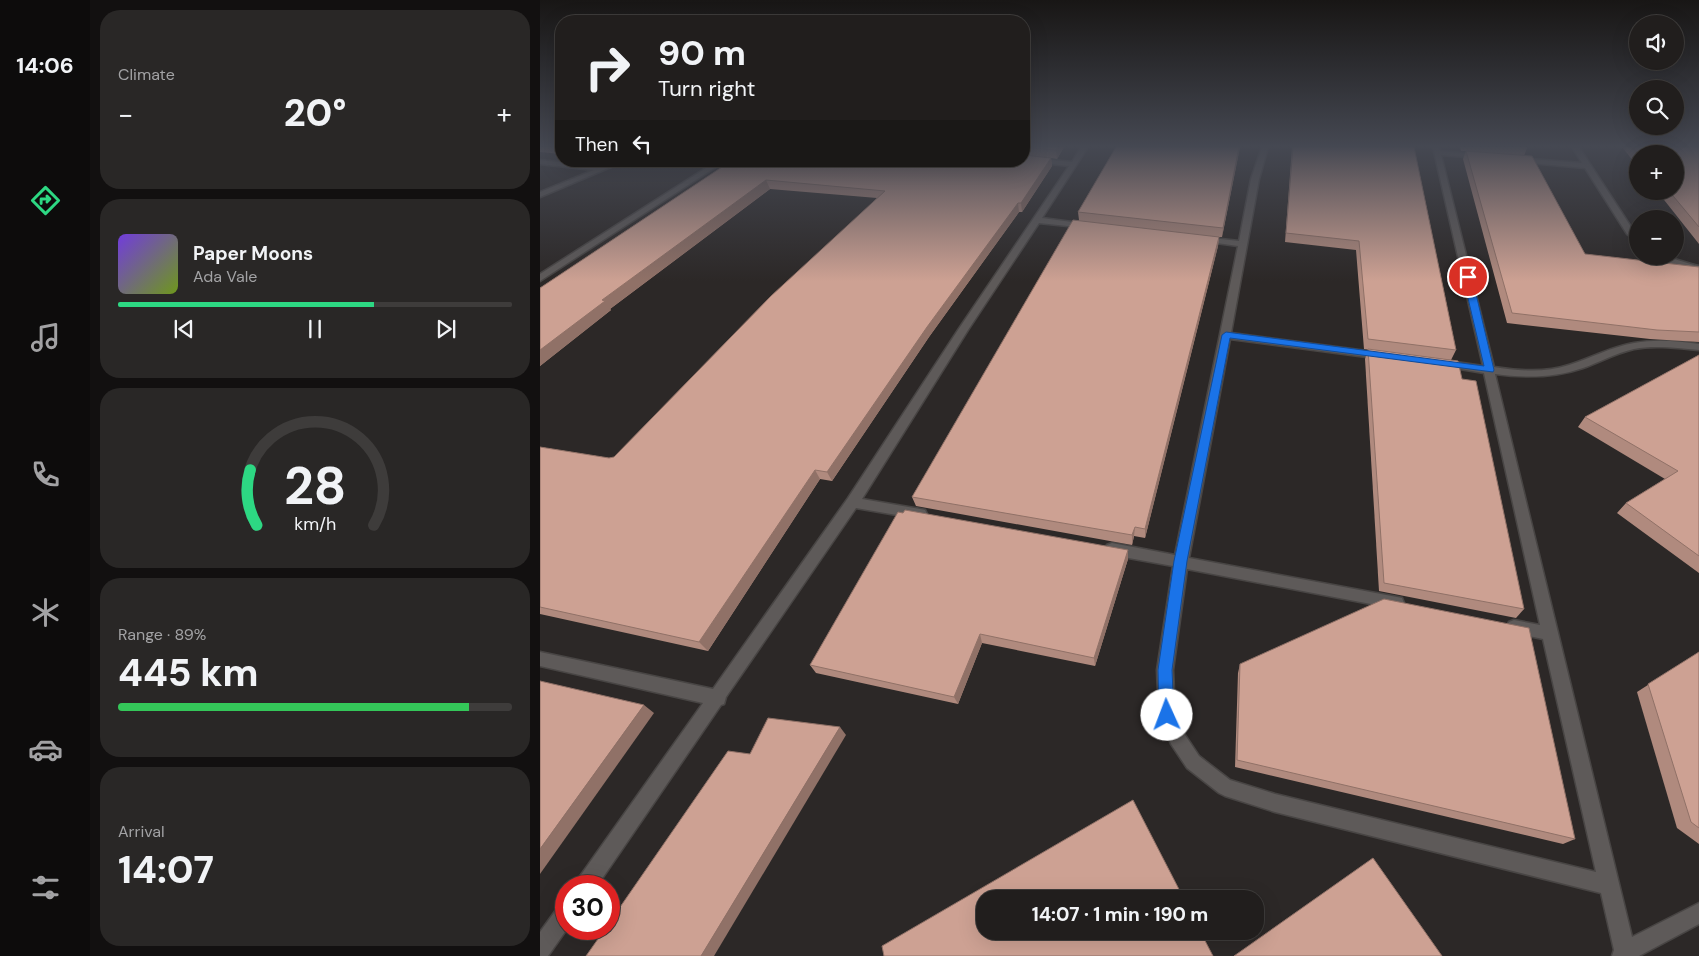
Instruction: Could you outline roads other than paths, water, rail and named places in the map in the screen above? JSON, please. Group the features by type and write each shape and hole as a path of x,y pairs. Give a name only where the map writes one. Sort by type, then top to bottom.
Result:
{"street":[{"path":"540,278 674,192"},
{"path":"593,875 853,502 963,330 1055,192"},
{"path":"1253,192 1181,561 1165,670 1167,715 1177,738 1193,762 1225,787 1275,803 1609,885"},
{"path":"1447,192 1490,370 1624,955 1699,913"},
{"path":"1604,192 1629,230"},
{"path":"1037,220 1096,227"},
{"path":"1194,238 1244,244"},
{"path":"1680,265 1699,269"},
{"path":"1226,335 1392,357"},
{"path":"1431,362 1490,370 1540,373 1565,370 1633,347 1675,344 1699,347"},
{"path":"853,502 930,516"},
{"path":"1094,545 1413,607"},
{"path":"1500,624 1549,633"},
{"path":"540,659 718,698"},
{"path":"540,950 555,929"}]}
